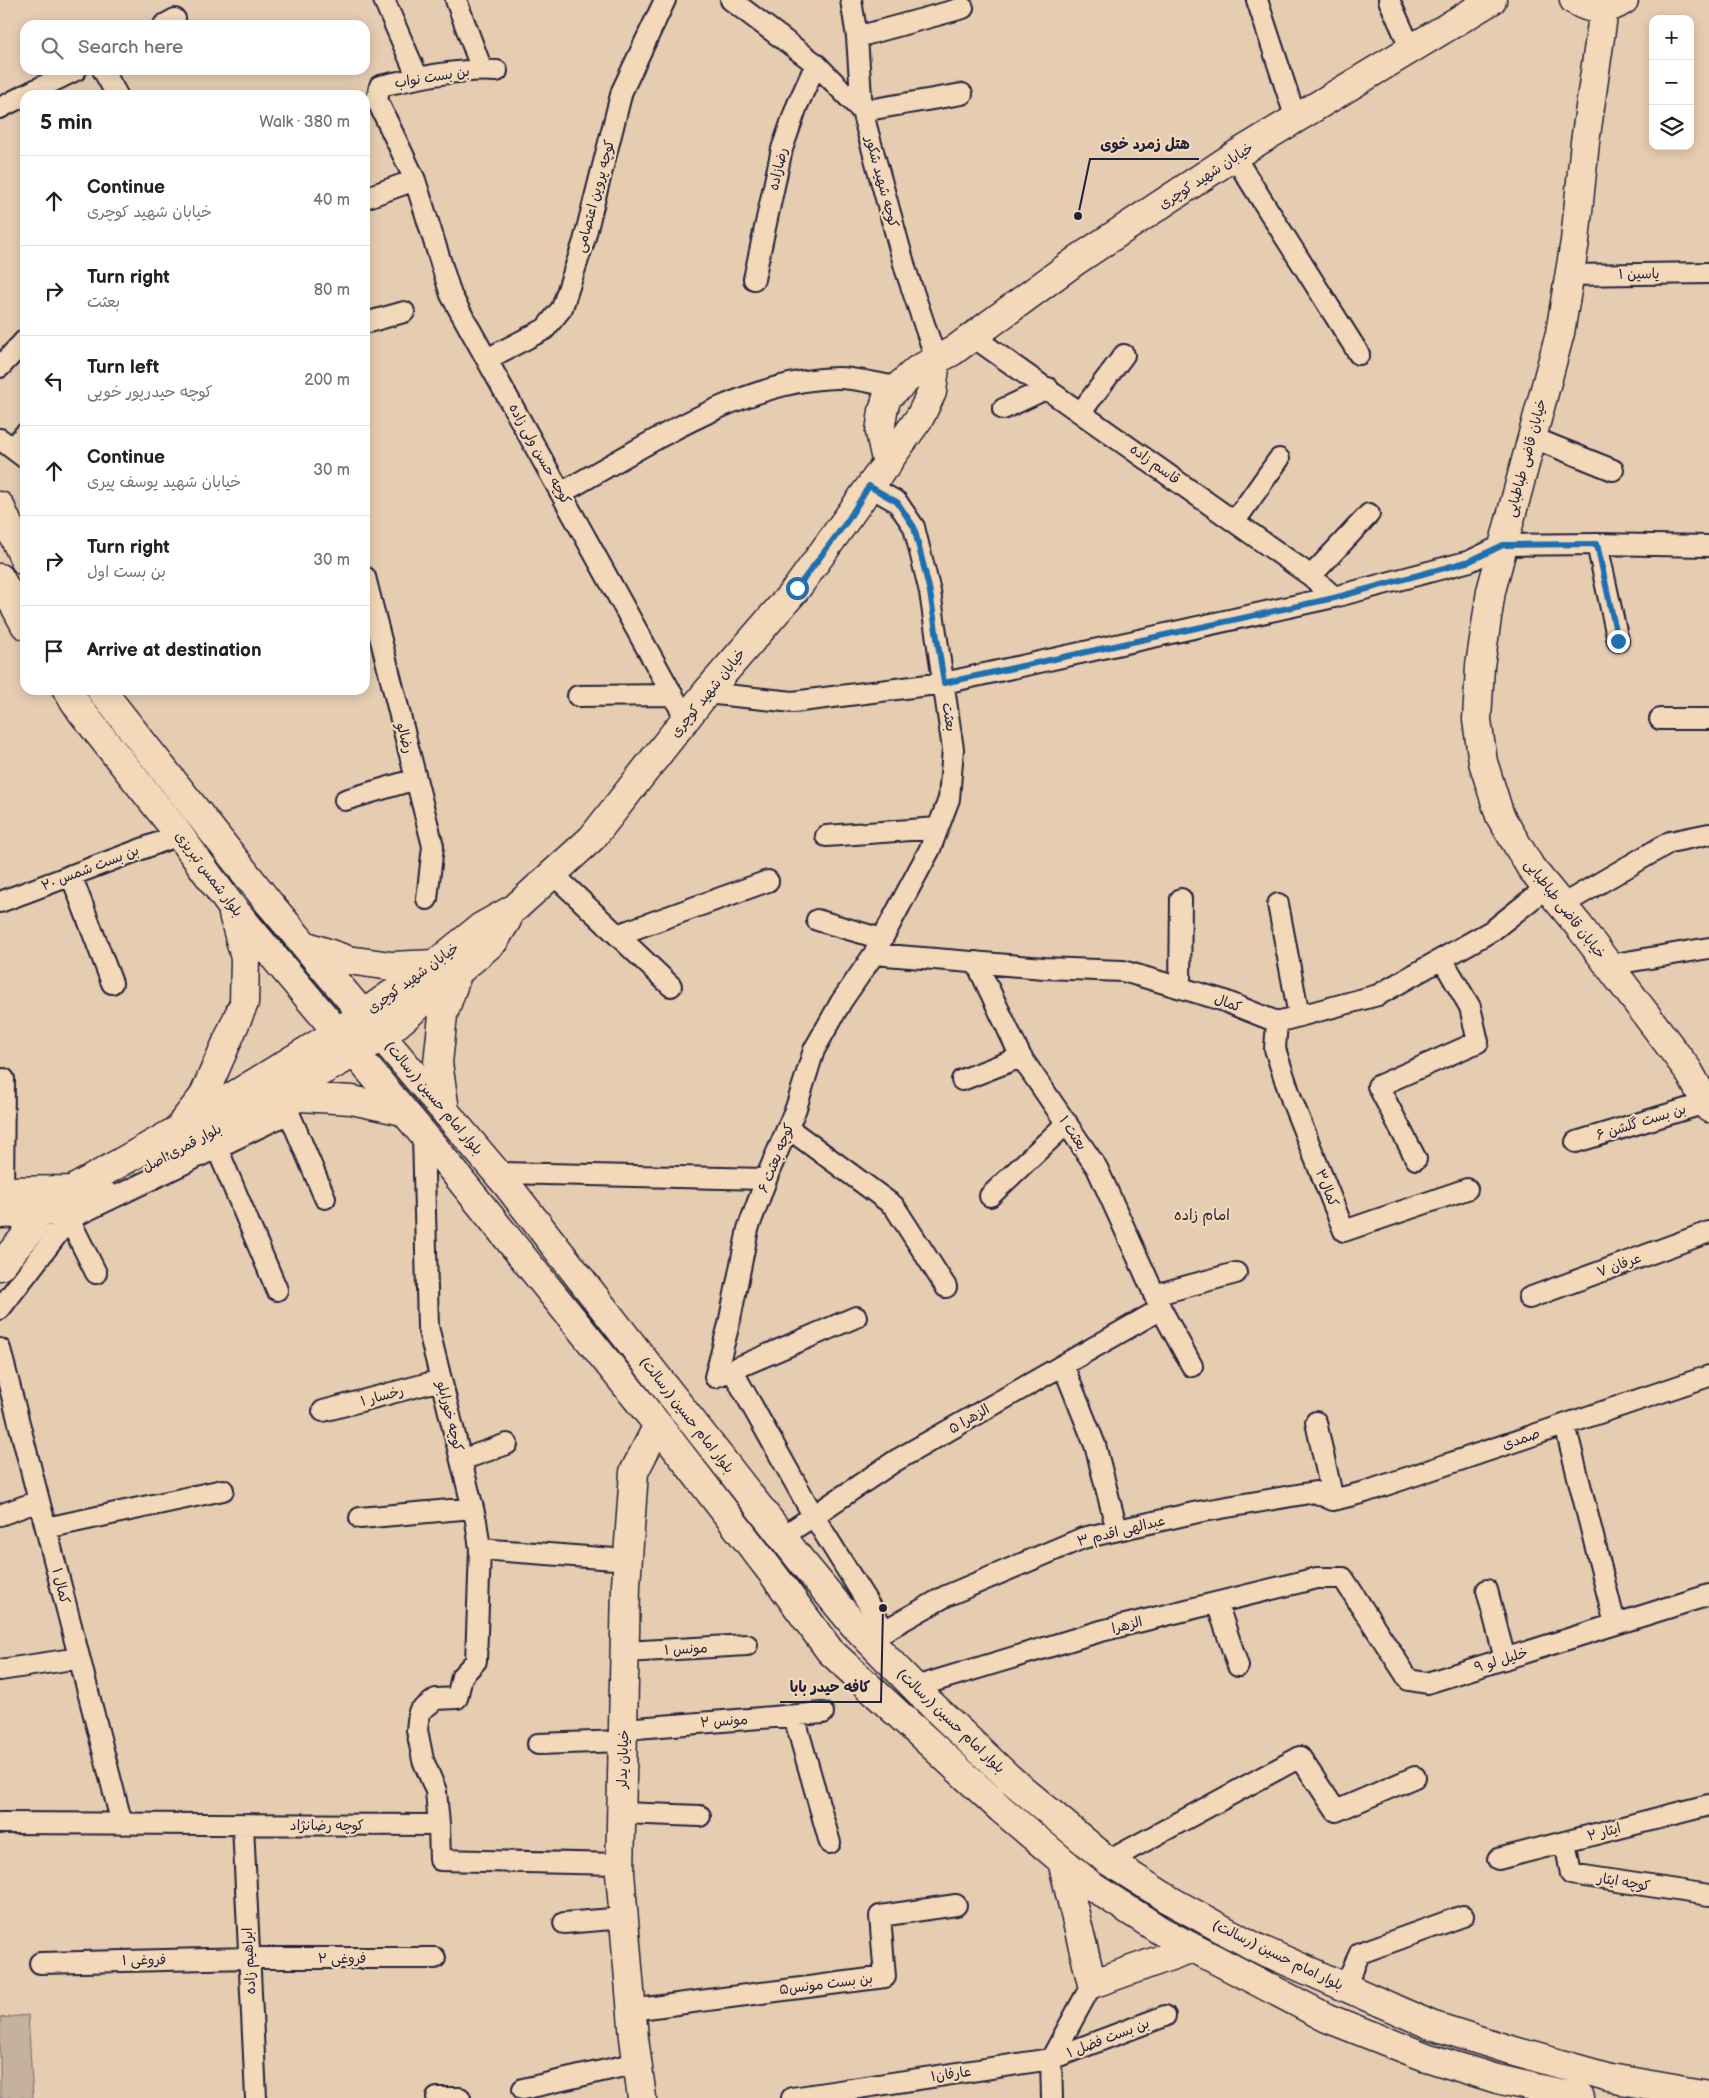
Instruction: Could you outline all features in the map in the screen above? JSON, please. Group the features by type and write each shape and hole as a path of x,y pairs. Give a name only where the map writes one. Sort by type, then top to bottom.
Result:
{"main road":[{"path":"1574,0 1593,9 1614,5"},
{"name":"خیابان شهید کوچری","path":"887,465 880,432 887,397 917,370 954,351 1077,260 1234,156 1495,1"},
{"name":"خیابان قاضی طباطبایی","path":"1614,5 1560,333 1491,591 1480,666 1477,720 1483,762 1500,816 1531,868 1609,965 1688,1070 1708,1106"},
{"name":"خیابان شهید کوچری","path":"355,1054 383,1036 481,927 515,908 592,838 706,693 797,588 848,520 869,486 887,465 920,417 932,392 936,360"},
{"path":"0,506 20,550"},
{"path":"1,586 20,616"},
{"name":"بلوار شمس تبریزی","path":"71,695 179,835 231,906 355,1054"},
{"name":"بلوار شمس تبریزی","path":"106,695 269,903 383,1036"},
{"path":"176,1131 203,1096 244,1003 245,958 231,906"},
{"path":"307,946 357,961 391,966 447,967 438,1063 445,1110"},
{"name":"خیابان شهید کوچری","path":"336,1033 363,1014 447,967"},
{"name":"بلوار قمری اصل","path":"1,1199 72,1190 176,1131 336,1033"},
{"name":"بلوار امام حسین (رسالت)","path":"383,1036 497,1173 782,1537 855,1626 876,1635 915,1688 1009,1778 1108,1861 1173,1902 1257,1948 1431,2025 1610,2078 1709,2095"},
{"path":"355,1054 658,1425 830,1651 1001,1809 1062,1861 1093,1887 1161,1931 1327,2018 1426,2058 1498,2079 1580,2098"},
{"name":"بلوار قمری اصل","path":"1,1199 58,1216 64,1211 355,1054"},
{"path":"251,1110 300,1096 352,1100 403,1111"},
{"path":"0,1266 58,1216"},
{"name":"خیابان یدلر","path":"642,2098 631,2010 620,1864 625,1652 628,1560 634,1472 658,1425"},
{"path":"1062,1861 1092,1984 1193,1948"}],"street":[{"path":"384,0 418,78"},
{"name":"بن بست نواب","path":"415,180 377,100 380,86 418,78 490,71 456,0"},
{"name":"کوچه پروین اعتصامی","path":"487,359 545,329 562,308 584,241 622,91 665,0"},
{"path":"731,0 816,64 862,111 962,94"},
{"name":"کوچه شهید شکور","path":"850,0 857,37 862,111 906,271 936,360"},
{"path":"1257,0 1296,119"},
{"path":"1389,0 1412,49"},
{"path":"857,37 963,8"},
{"name":"رضازاده","path":"754,279 782,149 797,106 816,64"},
{"path":"35,90 66,75"},
{"path":"106,75 114,90"},
{"path":"0,108 20,98"},
{"path":"1234,156 1359,354"},
{"path":"370,196 415,180"},
{"name":"کوچه حسن ولی زاده","path":"415,180 452,295 686,719"},
{"name":"یاسین ۱","path":"1569,275 1709,274"},
{"path":"370,322 404,312"},
{"name":"قاسم زاده","path":"972,336 1048,388 1310,576 1334,598"},
{"path":"0,367 20,345"},
{"path":"1081,412 1124,355"},
{"path":"561,493 732,401 777,386 837,378 897,387"},
{"path":"1003,409 1048,388"},
{"path":"1531,437 1613,470"},
{"path":"1235,522 1278,459"},
{"name":"بعثت","path":"869,486 897,502 914,527 930,592 953,749 949,799 930,849 878,947"},
{"path":"1310,576 1369,514"},
{"path":"1597,544 1618,641"},
{"path":"706,693 793,702 944,683 1334,598 1470,561 1503,545 1709,546"},
{"name":"رضالو","path":"371,632 416,779 433,846 427,899"},
{"path":"578,696 673,695"},
{"path":"1660,719 1709,719"},
{"path":"345,800 416,779"},
{"path":"826,836 938,828"},
{"path":"1277,1022 1378,995 1554,896 1670,842 1709,834"},
{"name":"بن بست شمس ۲۰","path":"0,902 179,835"},
{"path":"552,873 672,986"},
{"path":"70,875 112,983"},
{"path":"617,934 768,881"},
{"path":"1180,987 1181,899"},
{"path":"1278,904 1299,1016"},
{"name":"کمال","path":"817,920 878,947 976,962 1124,971 1222,1000 1277,1022"},
{"name":"کوچه بعثت ۶","path":"724,1373 729,1324 748,1229 766,1179 788,1128 814,1050 841,1002 878,947"},
{"path":"1609,965 1709,948"},
{"path":"1416,1159 1378,1086 1478,1042 1470,1007 1442,959"},
{"name":"بعثت ۱","path":"976,962 1021,1057 1097,1168 1158,1302 1192,1366"},
{"name":"کمال۳","path":"1277,1022 1276,1049 1292,1101 1344,1231 1467,1189"},
{"path":"962,1080 1021,1057"},
{"path":"1,1199 4,1079"},
{"name":"بن بست گلشن ۶","path":"1576,1142 1708,1106"},
{"path":"0,1309 58,1216 217,1148 289,1114 325,1198"},
{"path":"990,1196 1067,1123"},
{"path":"788,1128 894,1206 946,1286"},
{"name":"کوچه خورابلو","path":"423,1135 428,1327 473,1508 480,1549 476,1661 462,1676 457,1698 436,1699 419,1712 417,1730 423,1760 436,1792 439,1825"},
{"path":"217,1148 277,1290"},
{"path":"497,1173 766,1179"},
{"path":"58,1216 96,1273"},
{"name":"عرفان ۷","path":"1529,1298 1709,1232"},
{"name":"الزهرا ۵","path":"782,1537 895,1461 1062,1365 1158,1302 1236,1273"},
{"path":"856,1317 724,1373 814,1515 876,1635"},
{"name":"کمال ۱","path":"0,1349 122,1824"},
{"path":"1062,1365 1095,1445 1118,1530"},
{"name":"صمدی","path":"1333,1500 1364,1492 1709,1376"},
{"name":"رخسار ۱","path":"323,1411 441,1380"},
{"path":"1316,1422 1333,1500"},
{"path":"1565,1425 1616,1624"},
{"path":"461,1460 507,1444"},
{"path":"46,1528 223,1490"},
{"name":"عبدالهی اقدم ۳","path":"876,1635 946,1596 1083,1538 1198,1512 1315,1492 1333,1500"},
{"path":"0,1515 39,1500"},
{"path":"360,1518 473,1508"},
{"path":"480,1549 628,1560"},
{"name":"الزهرا","path":"915,1688 1101,1631 1317,1578 1343,1578"},
{"name":"خلیل لو ۹","path":"1343,1578 1409,1680 1427,1683 1709,1595"},
{"path":"1487,1590 1505,1659"},
{"path":"1217,1603 1238,1666"},
{"name":"مونس ۱","path":"625,1652 747,1645"},
{"path":"0,1670 79,1658"},
{"name":"مونس ۲","path":"538,1744 823,1713"},
{"path":"794,1716 830,1843"},
{"path":"1108,1861 1300,1757 1336,1811 1415,1777"},
{"name":"ایثار ۲","path":"1498,1859 1709,1805"},
{"path":"622,1814 700,1816"},
{"name":"کوچه رضانژاد","path":"0,1823 439,1825"},
{"name":"ابراهیم زاده","path":"243,1825 256,2098"},
{"path":"439,1825 440,1860 620,1864"},
{"name":"کوچه ایثار","path":"1565,1842 1571,1874 1709,1895"},
{"name":"بن بست مونس۵","path":"631,2010 885,1977 880,1916 956,1906"},
{"path":"1344,1988 1360,1954 1464,1916"},
{"path":"564,1923 624,1918"},
{"name":"فروغی ۲","path":"249,1958 435,1958"},
{"name":"فروغی ۱","path":"40,1963 249,1958"},
{"path":"1052,2098 1051,2060 1092,1984"},
{"name":"بن بست فضل ۱","path":"1051,2060 1165,2016"},
{"name":"عارفان۱","path":"792,2098 1051,2060"},
{"path":"522,2089 638,2063"},
{"path":"437,2098 460,2098"}],"shaded area":[{"path":"28,2015 33,2098 0,2098 0,2018"}],"place":[{"name":"هتل زمرد خوی","path":"1078,216"},
{"name":"کافه حیدر بابا","path":"883,1608"}],"district":[{"name":"امام زاده","path":"1202,1215"}],"route":[{"path":"797,588 848,520 869,486 897,502 914,527 930,592 944,683 1334,598 1470,561 1503,545 1597,544 1618,641"}]}
